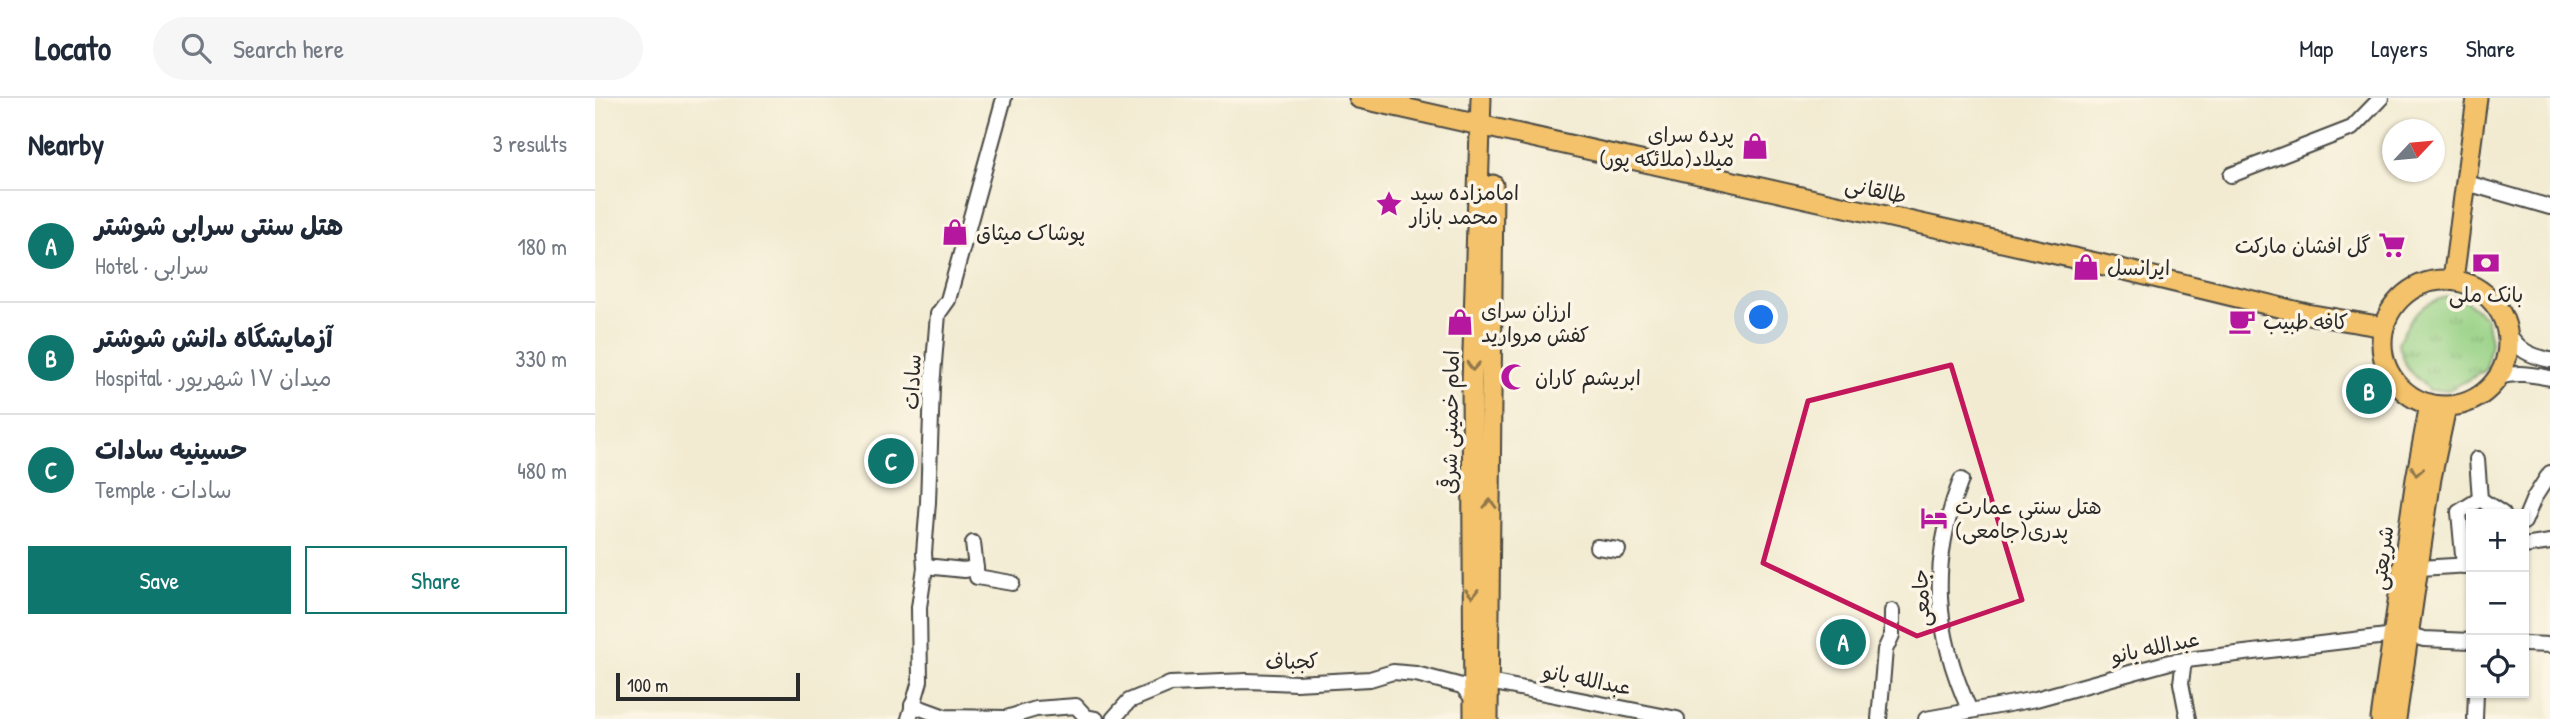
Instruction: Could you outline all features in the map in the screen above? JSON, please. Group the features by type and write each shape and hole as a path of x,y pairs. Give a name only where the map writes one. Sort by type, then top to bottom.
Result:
{"main road":[{"name":"طالقانی","path":"1359,98 2096,262 2307,314 2384,327"},
{"path":"1481,98 1487,128"},
{"path":"1487,128 1493,98"},
{"path":"2453,281 2477,98"},
{"name":"امام خمینی شرقی","path":"1487,128 1472,383 1471,551 1481,681 1488,719"},
{"path":"2435,281 2453,281 2472,286 2488,298 2500,313 2507,332 2506,356 2498,377 2482,394 2461,404 2438,405 2417,400 2400,387 2388,370 2382,348 2384,327 2391,310 2410,291 2435,281"},
{"name":"شریعتی","path":"2381,719 2419,568 2438,405"},
{"name":"شریعتی","path":"2396,719 2416,479 2438,405"},
{"name":"امام خمینی شرقی","path":"1474,710 1481,681"}],"street":[{"name":"سادات","path":"910,712 920,681 922,650 919,607 925,566 932,387 938,314 948,300 1004,98"},
{"path":"2231,175 2352,128 2381,98"},
{"path":"2467,183 2550,207"},
{"path":"2507,332 2517,347 2532,356 2550,360"},
{"path":"2498,377 2512,373 2530,373 2550,378"},
{"path":"2477,459 2480,499"},
{"path":"2529,510 2550,473"},
{"name":"جامعی","path":"1961,480 1949,509 1940,552 1940,589 1948,654 1954,676 1970,711"},
{"path":"2480,499 2495,509"},
{"path":"2466,559 2459,512 2480,499"},
{"path":"2529,545 2550,541"},
{"path":"973,543 977,577 1012,583"},
{"path":"1597,547 1618,550"},
{"path":"925,566 964,570 976,568"},
{"path":"2419,568 2466,566"},
{"path":"1879,719 1885,650 1892,635 1892,611"},
{"name":"عبدالله بانو","path":"1926,719 2036,699 2170,662 2402,635 2424,639 2466,640"},
{"path":"2529,643 2550,645"},
{"path":"2185,660 2182,683 2188,719"},
{"name":"کجباف","path":"1113,719 1129,701 1170,684 1247,681 1296,683 1370,679 1393,672 1416,674 1461,686 1474,710"},
{"name":"عبدالله بانو","path":"1481,681 1677,719"},
{"path":"2475,719 2476,698"},
{"path":"910,712 945,717 1006,718 1036,709 1076,706 1086,717 1096,719"}],"highlighted area":[{"path":"1951,365 2022,600 1917,636 1763,563 1808,401"}],"green space":[{"path":"2446,297 2463,298 2486,318 2491,342 2486,370 2449,390 2429,390 2407,368 2398,343 2421,308"}],"place":[{"name":"پرده سرای میلاد(ملائکه پور)","path":"1755,146"},
{"name":"امامزاده سید محمد بازار","path":"1389,204"},
{"name":"پوشاک میثاق","path":"955,232"},
{"name":"گل افشان مارکت","path":"2392,245"},
{"name":"بانک ملی","path":"2486,263"},
{"name":"ایرانسل","path":"2086,267"},
{"name":"کافه طبیب","path":"2242,321"},
{"name":"ارزان سرای کفش مروارید","path":"1460,322"},
{"name":"ابریشم کاران","path":"1514,377"},
{"name":"آزمایشگاه دانش شوشتر","path":"2369,391"},
{"name":"حسینیه سادات","path":"891,461"},
{"name":"هتل سنتی عمارت پدری(جامعی)","path":"1934,518"},
{"name":"هتل سنتی سرابی شوشتر","path":"1843,642"}]}
